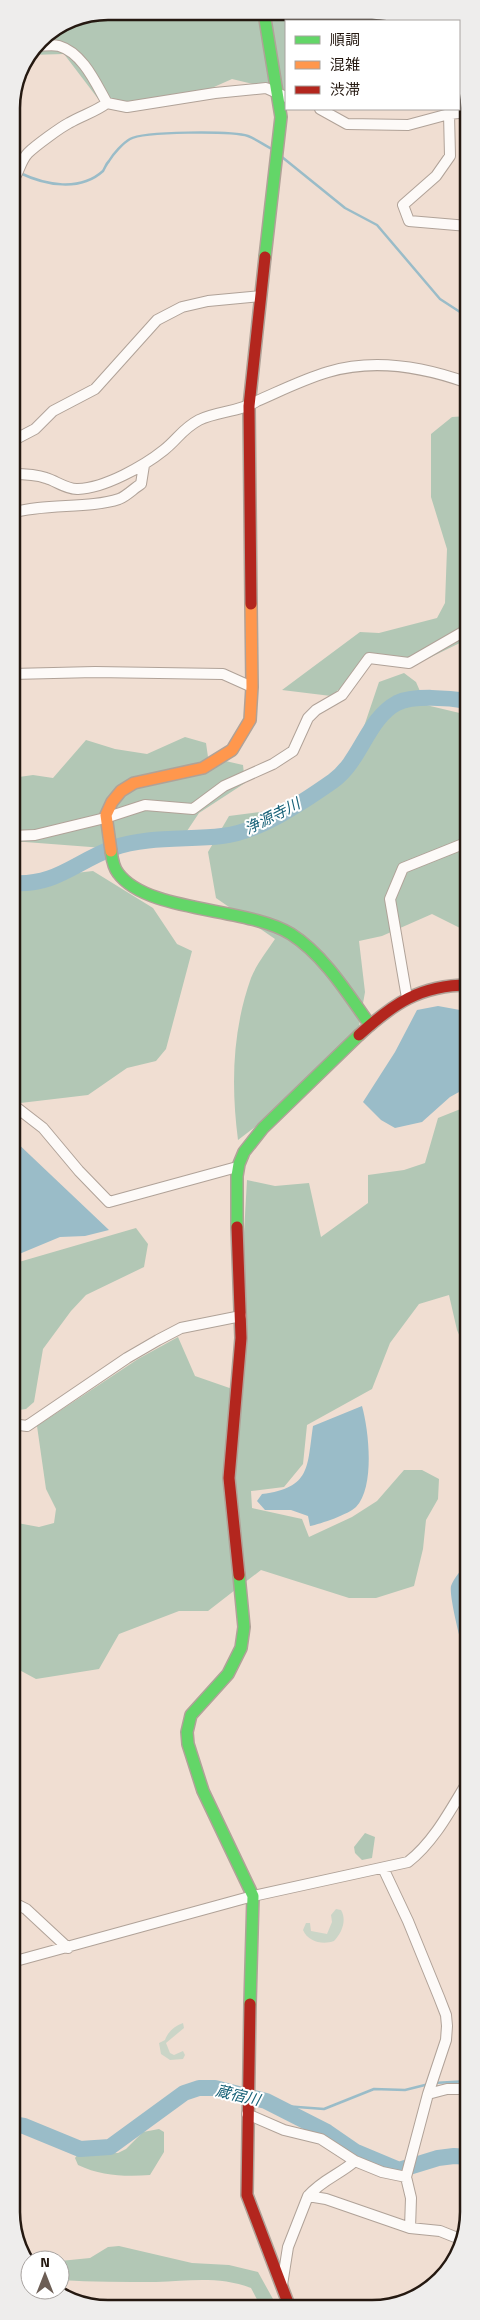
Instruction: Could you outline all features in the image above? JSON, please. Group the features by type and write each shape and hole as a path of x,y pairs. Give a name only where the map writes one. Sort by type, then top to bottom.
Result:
{"street":[{"path":"266,20 282,96 279,144 249,406 252,688 250,720 232,750 203,768 134,783 126,787 116,795 107,809 105,822 115,868 124,880 146,893 207,911 280,928 298,940 331,973 370,1025"},
{"path":"46,46 57,46 76,56 87,69 108,103"},
{"path":"20,168 23,159 29,152 69,123 94,112 108,103 127,107 215,93 266,88 282,96"},
{"path":"322,110 347,124 408,124 460,113"},
{"path":"449,114 450,156 436,176 403,205 409,221 460,225"},
{"path":"20,437 35,429 53,412 94,389 157,320 182,307 261,296"},
{"path":"20,475 44,477 72,489 79,489 135,471 166,448 182,430 201,419 249,406 328,372 358,366 386,365 417,368 460,380"},
{"path":"20,512 58,505 105,502 121,498 141,484 144,464"},
{"path":"20,836 35,835 105,822 145,805 193,809 224,786 273,764 293,750 308,718 316,710 342,695 370,658 409,663 460,634"},
{"path":"20,674 95,672 223,674 252,688"},
{"path":"407,998 390,898 403,868 460,845"},
{"path":"287,2300 248,2195 248,2114 254,1896 203,1791 188,1744 187,1732 191,1716 228,1674 241,1648 243,1603 229,1478 241,1345 237,1167 243,1153 264,1128 370,1025 394,1005 415,994 444,985 460,985"},
{"path":"20,1110 43,1128 78,1171 108,1202 237,1167"},
{"path":"20,1425 28,1426 127,1358 182,1328 240,1316"},
{"path":"20,1960 254,1896 408,1862 419,1853 460,1793"},
{"path":"383,1868 408,1921 446,2015 446,2040 428,2094 420,2132 406,2177 411,2198 410,2228"},
{"path":"20,1906 26,1909 68,1948"},
{"path":"428,2094 447,2089 460,2089"},
{"path":"248,2114 284,2130 320,2139 355,2161 382,2172 406,2177"},
{"path":"281,2285 288,2247 308,2196 327,2178 355,2161"},
{"path":"308,2196 326,2199 410,2228 440,2231 456,2237"}],"green space":[{"path":"285,20 285,92 232,79 196,95 127,106 99,100 64,54 38,55 54,38 69,29 97,21"},
{"path":"460,416 460,643 429,658 377,658 331,696 282,690 360,632 379,633 437,618 445,603 447,549 431,497 431,434 452,417"},
{"path":"404,673 416,682 426,705 460,713 460,928 432,914 382,936 359,941 365,992 358,1032 320,1077 238,1140 234,1079 240,1018 253,973 275,939 216,898 208,852 229,816 308,806 352,762 379,682"},
{"path":"185,737 206,743 208,757 243,765 245,783 199,813 187,831 130,850 20,842 20,777 33,775 53,778 86,740 115,749 147,754"},
{"path":"93,871 153,908 177,944 192,951 166,1049 156,1061 127,1068 88,1095 20,1103 20,879"},
{"path":"460,1109 460,1337 449,1295 419,1304 390,1343 372,1389 307,1425 303,1464 284,1487 251,1491 252,1508 302,1519 309,1537 352,1517 377,1501 404,1470 422,1470 439,1479 438,1499 426,1520 423,1549 414,1586 376,1598 349,1598 261,1570 208,1611 179,1611 119,1634 99,1669 36,1679 20,1670 20,1523 39,1527 54,1523 56,1509 46,1489 37,1426 138,1359 178,1337 195,1376 241,1392 242,1268 247,1180 275,1186 309,1183 321,1237 368,1203 368,1175 404,1170 425,1163 438,1118"},
{"path":"136,1228 148,1244 144,1267 86,1295 71,1311 43,1349 34,1402 26,1409 20,1410 20,1262"},
{"path":"365,1833 375,1837 372,1858 362,1860 355,1853 354,1847"},
{"path":"336,1909 341,1910 344,1922 334,1941 325,1943 316,1941 305,1934 303,1930 306,1923 310,1923 311,1931 327,1934 332,1922 331,1915"},
{"path":"183,2023 184,2028 166,2043 170,2053 174,2055 183,2051 185,2055 183,2059 170,2060 161,2054 159,2043 165,2040 174,2028"},
{"path":"159,2129 164,2132 164,2152 150,2175 123,2176 105,2174 78,2165 75,2158 78,2154 118,2153 126,2149 143,2132"},
{"path":"119,2246 192,2263 229,2265 258,2272 274,2300 257,2300 251,2288 227,2282 204,2280 156,2282 70,2281 70,2260 90,2258 108,2247"}],"water":[{"path":"438,1006 460,1010 460,1091 450,1097 422,1122 395,1128 381,1120 363,1102 395,1052 417,1010"},
{"path":"20,1146 109,1230 85,1236 60,1237 20,1254"},
{"path":"362,1406 367,1430 369,1458 366,1486 362,1498 356,1507 347,1513 310,1526 308,1516 291,1510 265,1510 257,1501 262,1494 290,1487 304,1473 313,1426"},
{"path":"460,1572 460,1636 451,1591 451,1586"}],"waterway":[{"path":"20,173 51,183 73,184 84,182 94,178 103,171 113,155 127,141 138,136 152,134 239,134 251,137 272,149"},
{"path":"282,157 345,208 377,225 440,299 460,312"},
{"name":"浄源寺川","path":"20,883 41,881 53,877 113,848 126,844 153,840 222,836 251,829 294,807 343,773 378,719 397,703 404,700 422,698 460,700"},
{"path":"434,2083 460,2082"},
{"path":"271,2105 324,2109 374,2089 405,2090 429,2084"},
{"name":"蔵宿川","path":"20,2125 80,2149 110,2147 184,2093 199,2088 215,2088 266,2101 327,2132 356,2152 399,2170 438,2158 460,2156"}],"traffic: fast":[{"path":"265,20 281,117 265,257"},
{"path":"111,851 118,873 132,886 151,896 174,903 250,919 272,925 291,934 325,964 370,1025"},
{"path":"237,1227 237,1176 244,1152 263,1128 359,1035"},
{"path":"239,1575 244,1627 241,1648 228,1674 191,1715 187,1732 188,1744 203,1791 253,1896 250,2004"}],"traffic: slow":[{"path":"111,851 106,815 112,802 121,791 134,783 203,768 232,750 250,720 252,687 251,604"}],"traffic: jam":[{"path":"251,604 249,406 265,257"},
{"path":"359,1035 384,1014 408,998 436,988 460,985"},
{"path":"237,1227 241,1338 229,1478 239,1575"},
{"path":"250,2004 247,2195 287,2300"}]}
